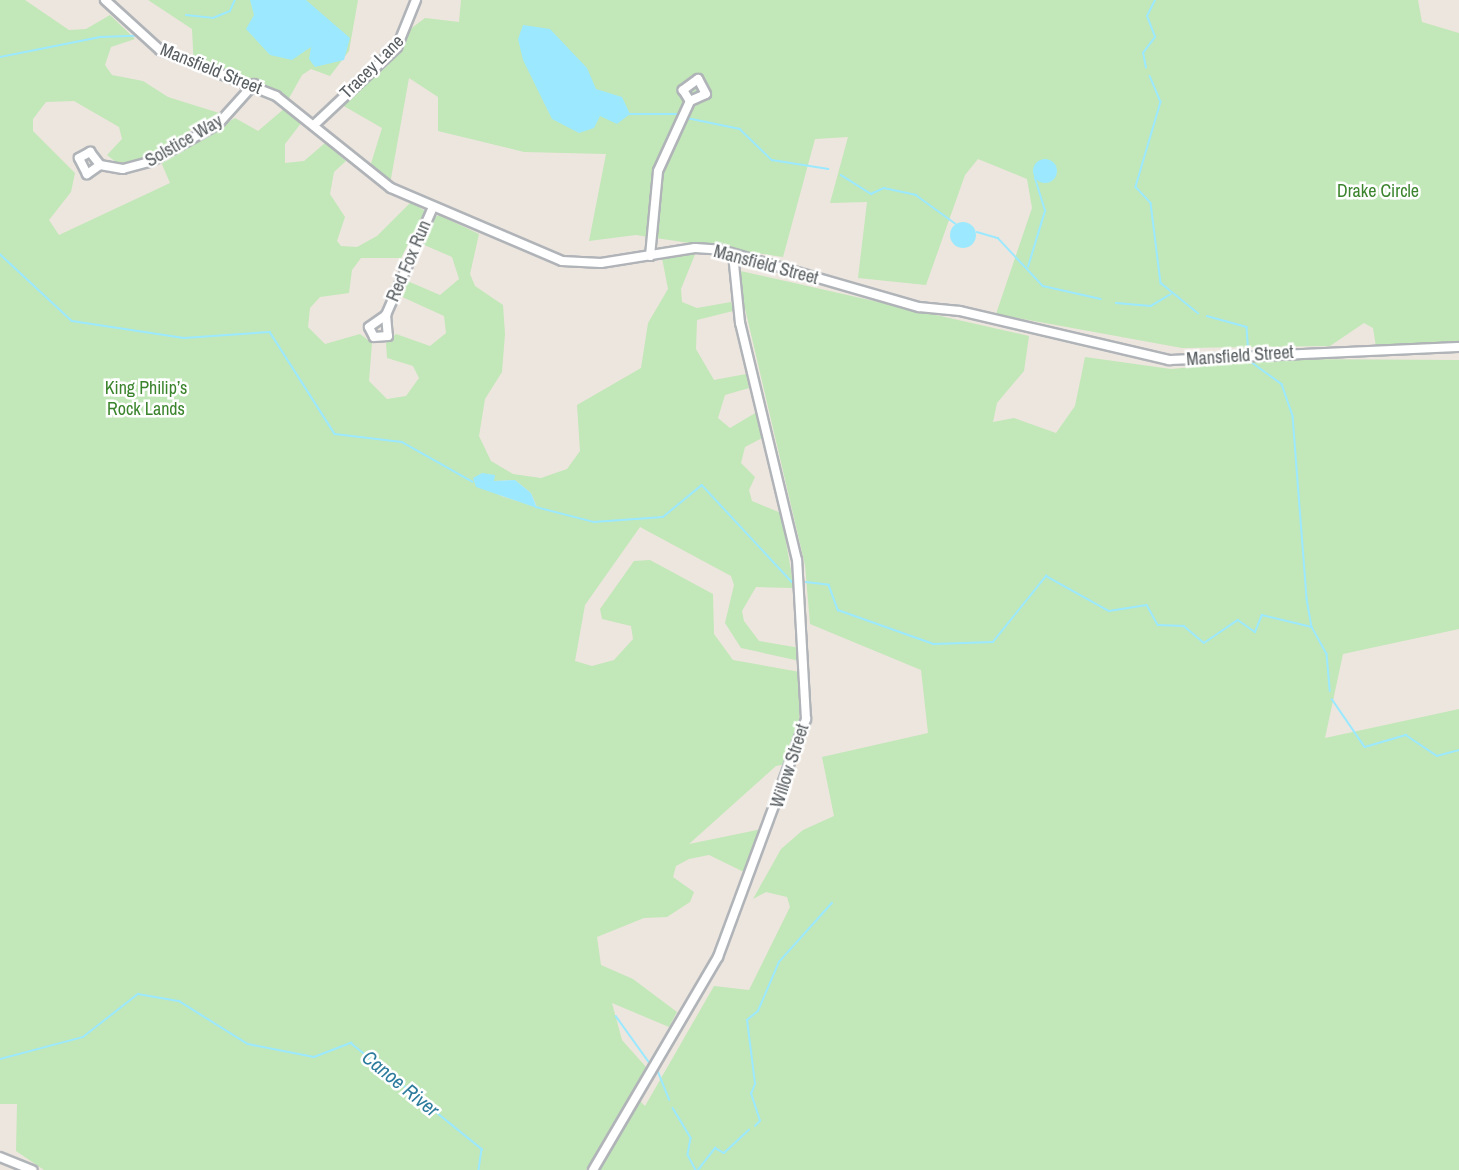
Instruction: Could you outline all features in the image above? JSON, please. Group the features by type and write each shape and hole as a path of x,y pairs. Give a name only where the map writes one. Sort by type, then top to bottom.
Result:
{"street":[{"name":"Mansfield Street","path":"105,0 160,50 254,84 314,125 371,176 433,207 562,261 601,263 695,248 733,254 919,307 960,311 1169,360 1250,354 1459,346"},
{"name":"Tracey Lane","path":"314,125 397,47 416,0"},
{"name":"Solstice Way","path":"100,165 123,169 150,162 218,124 254,84"},
{"path":"650,256 658,171 690,102"},
{"name":"Red Fox Run","path":"386,315 433,207"},
{"name":"Willow Street","path":"593,1170 718,957 804,727 807,669 797,560 740,323 733,254"},
{"path":"0,1157 32,1170"}],"green space":[{"name":"King Philip’s Rock Lands","path":"0,0 25,0 69,30 86,29 110,15 135,39 111,47 105,65 112,75 143,81 168,97 219,113 141,160 117,163 107,155 122,139 119,127 74,101 46,102 33,119 33,131 75,173 71,192 49,220 59,235 170,183 161,162 235,118 258,131 285,108 302,122 285,144 285,163 304,161 325,143 346,161 334,172 330,194 345,217 337,241 341,246 357,247 377,236 411,202 425,211 401,258 361,258 352,270 349,293 320,297 310,308 308,327 325,344 360,334 372,343 369,381 387,399 406,396 419,378 413,366 387,358 386,343 396,334 430,346 446,333 444,316 398,295 405,280 440,295 459,279 452,257 422,244 432,219 439,215 479,234 470,274 475,286 503,305 505,334 502,372 485,399 479,436 491,461 513,474 541,478 567,469 580,451 577,405 641,368 648,323 668,289 662,258 696,252 681,289 682,302 697,308 731,302 733,311 697,320 696,349 714,380 746,374 749,388 725,395 718,418 730,428 757,412 764,437 745,447 741,463 755,477 749,490 752,501 781,513 794,588 756,587 742,611 744,621 759,641 800,648 800,661 741,648 725,623 734,585 731,576 640,527 585,605 575,661 592,666 614,660 633,639 631,626 602,619 600,609 634,561 650,560 713,594 714,634 733,660 800,672 799,727 786,764 776,766 689,844 762,829 746,873 709,855 689,859 676,866 673,877 694,892 690,902 667,917 644,918 597,937 601,965 633,979 677,1012 669,1027 612,1003 622,1040 646,1067 586,1170 44,1170 16,1151 17,1104 0,1104","holes":["479,473 494,481 515,480 531,493 537,507 501,496"]},
{"path":"148,0 358,0 349,51 330,76 311,69 302,75 288,100 238,75 194,69 192,29"},
{"name":"Drake Circle","path":"461,0 1418,0 1422,22 1459,33 1459,343 1376,347 1373,328 1364,323 1330,346 1182,348 996,314 1032,208 1027,179 978,159 965,175 926,285 858,278 867,202 830,203 848,137 815,139 783,257 636,235 589,241 606,154 524,152 438,131 438,97 409,78 390,184 369,170 382,128 342,105 388,65 409,30 425,18 459,22"},
{"path":"736,270 1029,336 1024,371 997,403 993,422 1014,418 1056,433 1075,406 1085,357 1171,369 1278,359 1459,360 1459,629 1343,654 1325,738 1459,709 1459,1170 598,1170 639,1100 645,1106 714,986 749,990 790,907 787,897 766,892 753,899 781,849 803,830 834,816 822,757 928,733 921,670 810,624 805,565"}],"water":[{"path":"250,0 306,0 350,38 344,60 315,67 309,59 311,47 292,60 270,55 246,29 254,15"},
{"path":"523,25 550,29 587,68 596,89 622,97 630,114 617,124 600,116 594,128 579,133 552,119 523,60 518,39"},
{"path":"1045,159 1054,162 1057,171 1054,180 1045,183 1036,180 1033,171 1036,162"},
{"path":"963,222 972,226 976,235 972,244 963,248 954,244 950,235 954,226"},
{"path":"482,473 495,475 494,481 515,480 531,493 537,508 476,487 473,478"}],"waterway":[{"path":"186,15 213,18 230,11 235,0"},
{"path":"1146,68 1143,53 1155,37 1147,16 1155,0"},
{"path":"0,57 100,37 135,36"},
{"path":"1150,76 1161,102 1136,187 1151,203 1161,283 1198,313"},
{"path":"629,114 680,114"},
{"path":"687,118 740,129 772,160 828,169"},
{"path":"841,175 871,194 884,188 916,195 956,224"},
{"path":"1028,267 1045,211 1035,179"},
{"path":"977,232 998,238 1043,286 1101,299"},
{"path":"0,254 72,321 184,338 270,332 335,434 402,442 473,482"},
{"path":"1116,303 1151,306 1171,294"},
{"path":"1207,316 1247,327 1249,353"},
{"path":"1250,361 1282,384 1293,416 1307,599 1312,627 1327,654 1330,691"},
{"path":"536,507 594,522 663,517 702,485 792,582"},
{"path":"806,582 829,585 838,610 934,644 993,642 1046,576 1109,611 1147,605 1158,625 1184,626 1204,643 1238,620 1255,632 1262,615 1312,627"},
{"path":"1332,699 1365,747 1406,735 1437,756 1459,750"},
{"path":"755,1126 760,1121 751,1094 755,1084 747,1020 758,1011 779,962 832,903"},
{"name":"Canoe River","path":"0,1059 83,1037 138,994 179,1001 248,1044 314,1057 351,1043 482,1149 479,1170"},
{"path":"616,1016 649,1062"},
{"path":"658,1071 670,1100"},
{"path":"673,1108 691,1138 688,1155 696,1170"},
{"path":"698,1170 715,1148 724,1153 749,1130"}]}
